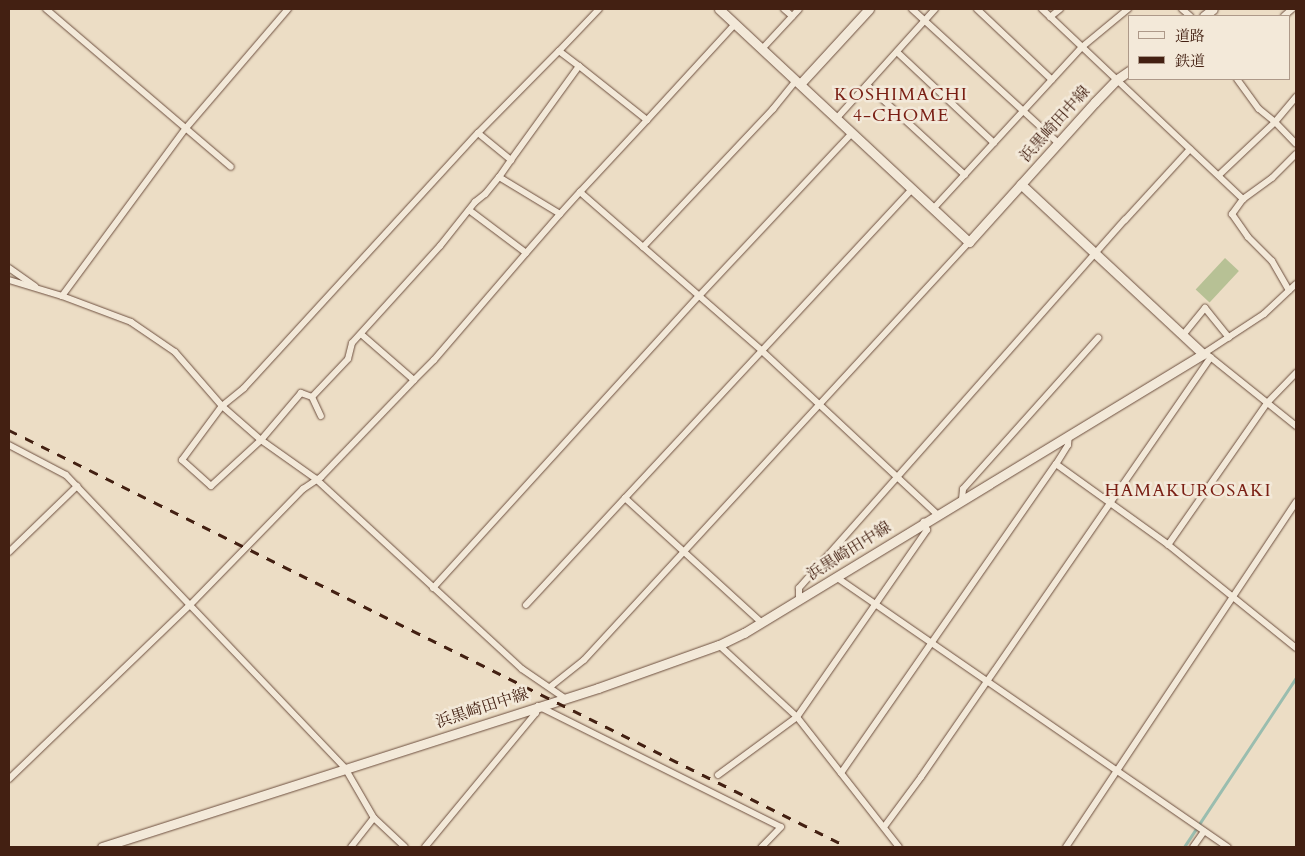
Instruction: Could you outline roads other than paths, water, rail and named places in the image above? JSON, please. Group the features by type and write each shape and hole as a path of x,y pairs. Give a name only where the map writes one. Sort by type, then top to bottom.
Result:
{"main road":[{"path":"718,9 969,242 1021,184"},
{"path":"798,83 869,9"},
{"name":"浜黒崎田中線","path":"102,847 563,697 606,685 719,645 761,622 1069,434 1207,356 1021,184 1116,80 1128,72"}],"street":[{"path":"46,9 232,167"},
{"path":"62,296 186,128 288,9"},
{"path":"321,416 312,397 301,393 262,440 211,486 182,460 222,406 244,388 478,133 599,9"},
{"path":"784,9 792,16"},
{"path":"762,49 799,9"},
{"path":"912,9 1058,143"},
{"path":"836,118 935,9"},
{"path":"977,9 1052,80"},
{"path":"1042,9 1243,199"},
{"path":"1050,17 1060,9"},
{"path":"933,209 1082,47 1128,9"},
{"path":"9,779 192,604 303,489 321,477 434,360 560,214 735,24"},
{"path":"558,51 647,120"},
{"path":"897,52 994,143"},
{"path":"312,397 348,359 352,343 440,246 499,176 579,66"},
{"path":"1239,80 1259,109 1275,122 1296,144"},
{"path":"643,247 798,83"},
{"path":"867,84 965,175"},
{"path":"1219,175 1275,122 1296,98"},
{"path":"478,133 511,160"},
{"path":"434,588 699,296 852,133"},
{"path":"799,599 799,588 1095,254 1190,150"},
{"path":"1289,291 1272,261 1248,236 1232,214 1243,199 1272,178 1296,154"},
{"path":"499,176 560,214"},
{"path":"526,605 912,189"},
{"path":"580,192 762,351 938,514"},
{"path":"469,210 526,253"},
{"path":"550,687 584,660 969,242"},
{"path":"9,268 41,290"},
{"path":"9,280 62,296 131,322 175,352 222,406 262,440 316,479 522,669 563,697"},
{"path":"884,827 1110,503 1207,356 1264,314 1296,284"},
{"path":"1183,335 1205,308 1229,338"},
{"path":"361,334 414,380"},
{"path":"962,499 963,489 1098,338"},
{"path":"1207,356 1296,426"},
{"path":"1168,545 1267,403 1296,373"},
{"path":"842,773 1056,464 1068,445 1069,434"},
{"path":"9,444 66,475 77,486 192,604 346,768 374,818 405,847"},
{"path":"1056,464 1168,545 1296,648"},
{"path":"9,552 77,486"},
{"path":"625,498 761,622"},
{"path":"1066,847 1118,772 1296,502"},
{"path":"718,775 797,717 927,530 924,522"},
{"path":"836,576 1228,847"},
{"path":"719,645 797,717 899,847"},
{"path":"425,847 536,713 538,706 781,827 762,847"},
{"path":"351,847 374,818"},
{"path":"1193,847 1204,831"}],"waterway":[{"path":"1184,847 1296,678"}],"railway":[{"path":"9,430 848,847"}],"district":[{"name":"KOSHIMACHI 4-CHOME","path":"901,106"},
{"name":"HAMAKUROSAKI","path":"1188,491"}]}
